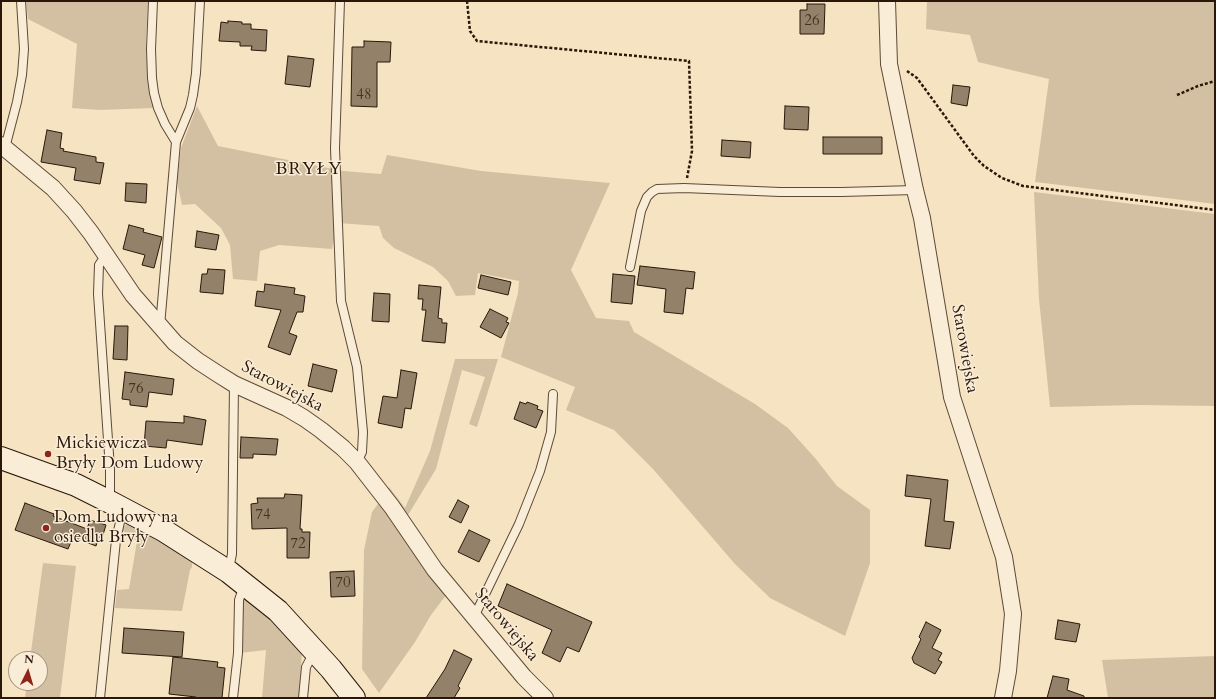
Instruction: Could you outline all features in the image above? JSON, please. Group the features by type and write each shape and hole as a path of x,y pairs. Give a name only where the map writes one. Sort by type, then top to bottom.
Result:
{"street":[{"name":"Starowiejska","path":"887,1 889,64 922,218 952,398 1004,557 1014,614 1008,671 1003,698"},
{"name":"Starowiejska","path":"3,146 53,188 74,211 91,233 133,295 175,343 198,361 234,384 287,408 304,418 343,448 357,462 392,507 435,570 524,676 545,698"},
{"path":"1,458 76,485 118,506 163,530 237,578 278,612 331,669 354,698"}],"lane":[{"path":"3,146 17,102 22,75 24,49 21,1"},
{"path":"153,1 151,49 154,93 158,108 165,124 176,142"},
{"path":"160,326 176,142 190,108 193,95 196,73 200,1"},
{"path":"340,1 335,148 340,285 341,301 357,366 363,432 362,452 357,462"},
{"path":"630,267 641,211 647,197 657,189 684,188 788,192 915,190"},
{"path":"100,698 116,540 120,522 110,469 98,294 99,265 106,256"},
{"path":"233,698 238,653 239,600 237,578 232,554 234,384"},
{"path":"474,617 519,524 540,471 551,432 553,394"},
{"path":"303,698 306,667 315,651"}],"path":[{"path":"467,1 470,31 477,41 689,61 692,151 684,188"},
{"path":"889,64 904,69 917,78 974,156 984,166 1002,178 1023,186 1215,210"},
{"path":"1178,95 1198,86 1215,81"}],"shaded area":[{"path":"26,1 148,1 146,43 148,85 154,108 99,110 72,108 77,44 28,19"},
{"path":"927,1 1215,1 1215,204 1035,182 1049,79 978,62 970,35 926,29"},
{"path":"197,106 218,146 343,171 381,174 387,155 481,171 610,183 571,270 596,318 629,321 634,332 755,404 788,428 815,458 837,486 870,510 870,563 845,636 770,598 735,564 653,469 614,430 566,410 575,387 501,357 518,293 519,281 478,273 475,295 456,296 448,281 433,267 394,248 383,238 379,226 338,223 332,249 279,245 260,251 257,281 233,279 230,245 221,228 195,204 182,205 177,182 181,148"},
{"path":"1034,192 1215,214 1215,406 1137,405 1050,407 1039,299"},
{"path":"455,359 498,359 477,427 469,424 485,377 462,370 436,469 405,520 386,493 389,487 405,508 430,451"},
{"path":"380,501 447,594 431,615 415,642 379,693 362,669 364,550 372,512"},
{"path":"131,522 192,558 192,567 190,570 182,611 115,608 117,590 129,589 137,541 123,531 124,526"},
{"path":"43,563 76,566 60,698 25,698 26,691 48,691 48,651 31,651"},
{"path":"244,596 294,641 302,651 299,698 262,698 266,650 240,653 241,601"},
{"path":"1215,656 1215,698 1108,698 1102,660"}],"building":[{"path":"807,4 825,4 824,34 800,34 800,10 807,10"},
{"path":"228,21 251,24 251,29 267,30 266,51 251,50 252,46 240,46 240,42 219,41 221,22 228,23"},
{"path":"364,41 391,42 390,62 377,62 377,107 351,106 352,47 364,47"},
{"path":"288,56 314,59 310,87 285,84"},
{"path":"953,85 970,87 967,106 951,103"},
{"path":"785,106 809,107 808,130 784,129"},
{"path":"47,130 62,133 60,148 64,149 63,151 96,157 96,162 104,163 100,184 74,180 76,168 41,162"},
{"path":"823,137 882,137 882,154 823,154"},
{"path":"722,140 751,142 750,158 721,156"},
{"path":"126,183 147,184 146,203 125,201"},
{"path":"129,225 144,229 143,232 162,237 154,268 142,265 145,255 123,249"},
{"path":"197,231 219,235 216,250 195,247"},
{"path":"640,266 695,272 693,289 686,288 683,314 664,312 666,289 637,285"},
{"path":"208,269 225,270 223,294 200,292 202,274 207,274"},
{"path":"613,274 635,276 632,304 611,302"},
{"path":"481,275 511,282 508,295 478,288"},
{"path":"265,284 295,288 294,294 305,296 303,312 297,312 289,333 297,336 290,355 268,347 281,310 255,306 257,291 264,292"},
{"path":"419,285 441,287 438,318 442,319 442,323 447,323 445,343 422,341 426,310 422,310 423,299 418,299"},
{"path":"374,293 390,294 389,322 372,321"},
{"path":"490,309 508,318 506,322 509,323 501,338 480,327"},
{"path":"115,326 128,326 127,360 113,359"},
{"path":"313,364 337,370 332,392 308,386"},
{"path":"401,370 417,373 411,409 405,408 402,428 378,423 383,396 397,398"},
{"path":"125,372 174,379 172,395 149,392 147,407 130,405 130,400 122,399"},
{"path":"520,402 526,404 527,402 538,406 537,409 543,411 536,428 514,419"},
{"path":"184,416 206,420 202,445 167,440 166,448 144,446 146,421 184,423"},
{"path":"241,437 278,439 276,455 253,454 253,458 240,458"},
{"path":"907,475 948,480 944,521 954,522 950,549 925,546 931,499 905,496"},
{"path":"285,494 302,495 300,529 302,529 302,532 310,532 309,558 287,558 287,528 252,529 251,504 258,503 257,498 284,498"},
{"path":"458,500 469,506 461,523 449,517"},
{"name":"Dom Ludowy na osiedlu Bryły","path":"25,503 87,529 90,520 106,525 102,538 99,537 96,546 73,537 68,549 15,530"},
{"path":"469,530 490,540 479,562 458,552"},
{"path":"354,571 355,596 331,597 330,572"},
{"path":"507,584 592,622 579,652 567,647 560,662 542,653 552,630 498,606"},
{"path":"1058,620 1080,624 1076,642 1055,639"},
{"path":"926,622 941,630 932,648 942,653 938,660 942,662 935,674 914,663 912,658 921,639 919,637"},
{"path":"124,628 184,632 182,657 122,653"},
{"path":"454,650 472,659 458,686 460,688 454,698 426,698 445,669"},
{"path":"173,657 218,662 217,667 225,668 222,698 196,698 169,694"},
{"path":"1053,676 1069,679 1067,690 1084,696 1084,698 1047,698"}],"place":[{"name":"Mickiewicza Bryły Dom Ludowy","path":"48,454"},
{"name":"Dom Ludowy na osiedlu Bryły","path":"46,528"}],"district":[{"name":"BRYŁY","path":"309,170"}]}
